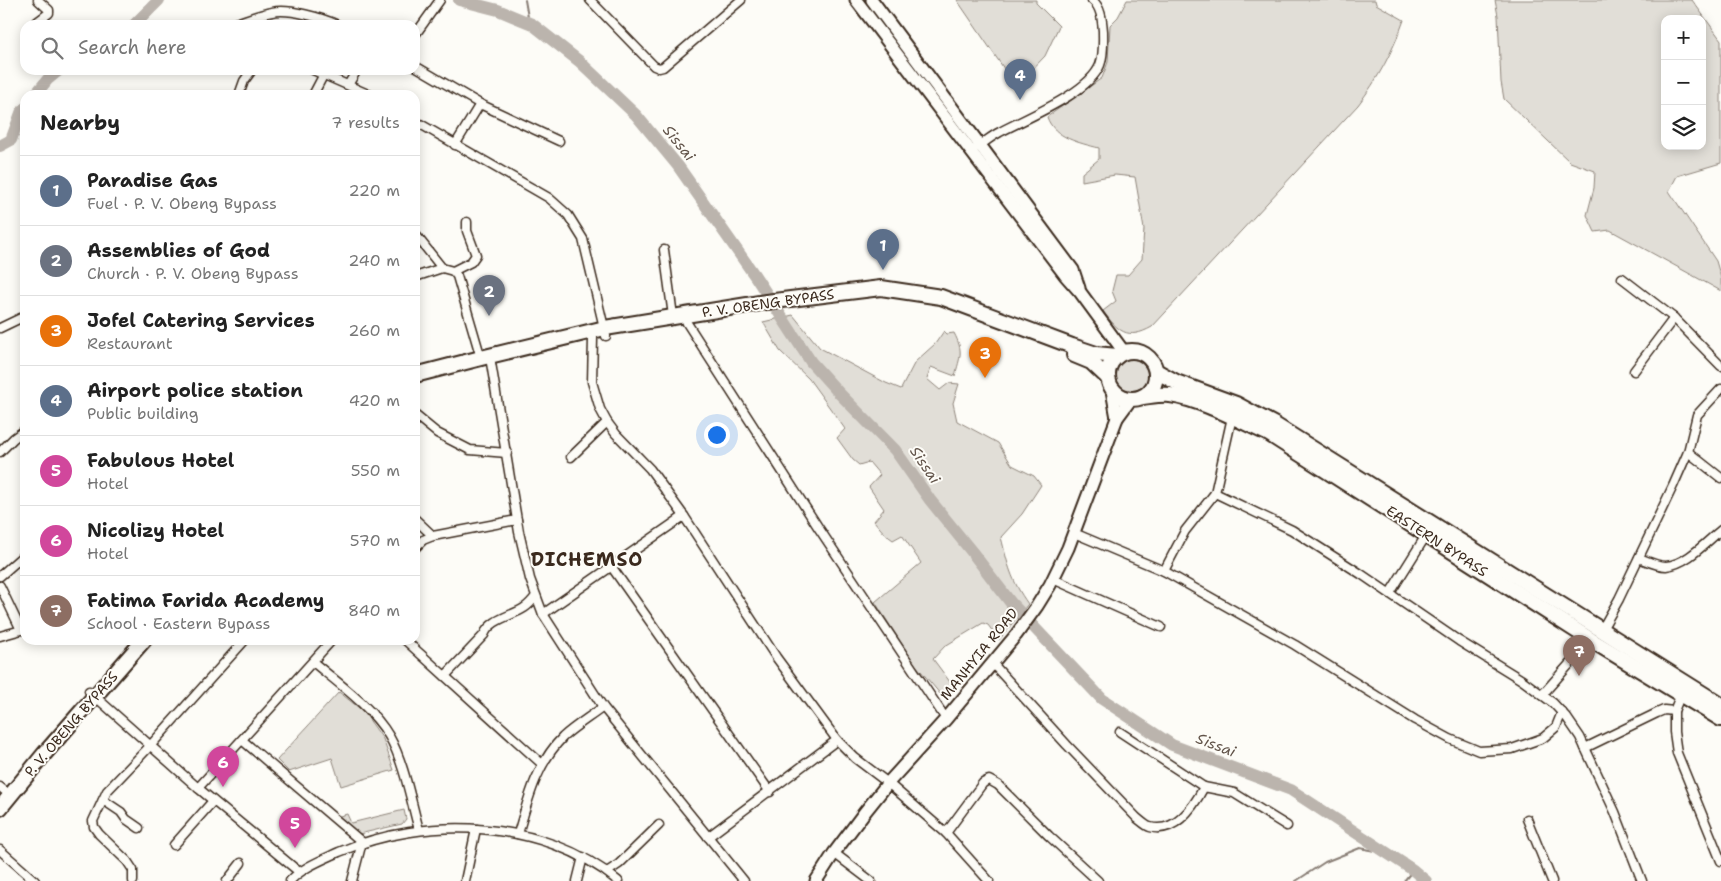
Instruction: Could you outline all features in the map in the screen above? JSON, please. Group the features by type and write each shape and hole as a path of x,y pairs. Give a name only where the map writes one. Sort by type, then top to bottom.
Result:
{"highway":[{"name":"P. V. OBENG BYPASS","path":"601,334 687,323 881,288 941,297 1096,354 1120,354"},
{"name":"P. V. OBENG BYPASS","path":"420,375 673,316 881,296 939,304 968,317 1079,356 1091,362 1109,382"},
{"path":"1131,351 1141,352 1150,358 1156,371 1155,381 1150,390 1136,398 1123,397 1116,392 1109,382 1111,364 1120,354 1131,351"},
{"name":"P. V. OBENG BYPASS","path":"420,382 486,360"},
{"name":"EASTERN BYPASS","path":"1156,371 1176,382 1236,404 1275,425 1721,718"},
{"name":"EASTERN BYPASS","path":"1136,398 1168,395 1185,399 1269,434 1427,534 1596,636 1721,705"},
{"name":"P. V. OBENG BYPASS","path":"0,808 130,645"},
{"name":"P. V. OBENG BYPASS","path":"2,791 39,748 139,645"}],"street":[{"path":"38,0 49,10 39,20"},
{"path":"590,0 654,66 659,68 663,67 741,0"},
{"path":"856,0 976,148"},
{"path":"872,0 1065,275 1080,292 1120,354"},
{"path":"420,28 440,1"},
{"path":"976,148 998,133 1078,90 1091,77 1100,64 1102,52 1102,22 1096,2"},
{"path":"245,20 273,11 283,11 326,20"},
{"path":"420,69 480,104 559,141"},
{"path":"241,90 248,75"},
{"path":"316,90 323,75"},
{"path":"326,75 359,90"},
{"path":"348,85 354,75"},
{"path":"455,145 480,104"},
{"path":"420,124 549,198 568,215 583,240 601,334 592,382 600,409 607,422 650,469 684,516 776,657 837,740 855,758 888,783 946,833 989,881"},
{"path":"420,275 442,268 453,271 471,262 476,255 467,231 467,222"},
{"path":"420,240 442,268"},
{"path":"664,250 673,316"},
{"path":"453,271 486,360 507,453 519,532 530,579 543,614 604,707 744,881"},
{"path":"1622,278 1674,318 1721,366"},
{"path":"0,328 20,318"},
{"path":"1634,372 1674,318"},
{"path":"687,323 818,527 946,719"},
{"path":"1109,382 1117,418"},
{"path":"1542,695 1596,636 1639,558 1688,452 1698,415 1721,389"},
{"path":"1117,418 1136,398"},
{"path":"1164,571 1186,531 1215,493 1232,417"},
{"name":"MANHYIA ROAD","path":"816,881 834,853 888,783 946,719 1016,635 1037,606 1053,579 1074,534 1117,418"},
{"path":"420,419 437,433 470,450 507,453"},
{"path":"572,458 607,422"},
{"path":"0,452 20,434"},
{"path":"1688,452 1721,478"},
{"path":"1215,493 1292,530 1542,695 1565,715 1580,737 1615,812 1642,881"},
{"path":"543,614 684,516"},
{"path":"420,543 433,536 518,520"},
{"path":"420,524 433,536"},
{"path":"1639,558 1666,566 1678,562 1690,555 1721,530"},
{"path":"1074,534 1164,571 1295,645 1415,720 1450,739 1479,751 1512,749 1543,738 1556,727 1565,715"},
{"path":"1390,593 1427,534"},
{"path":"0,576 20,558"},
{"path":"611,566 770,792"},
{"path":"1053,579 1161,627"},
{"path":"0,586 20,623"},
{"path":"444,676 484,635 485,630 491,624 526,607 536,596"},
{"path":"0,636 20,630"},
{"path":"132,881 133,870 127,861 99,834 94,827 93,821 107,791 241,645"},
{"path":"198,788 328,645"},
{"path":"410,645 542,764"},
{"path":"313,662 357,699 388,735 397,752 420,830"},
{"path":"992,663 1079,759 1137,818 1150,827 1162,828 1173,825 1196,803 1204,787"},
{"path":"92,694 213,801 298,871"},
{"path":"1682,694 1674,711 1677,753 1721,862"},
{"path":"518,834 531,789 542,764 563,737 604,707"},
{"path":"1585,748 1664,710 1674,711"},
{"path":"1120,732 1204,787 1234,793 1287,826"},
{"path":"242,740 362,842"},
{"path":"708,837 837,740"},
{"path":"946,833 983,783 989,780 998,785 1098,881"},
{"path":"103,800 121,812 126,819 139,828"},
{"path":"174,845 213,801"},
{"path":"1527,819 1552,881"},
{"path":"607,872 619,864 660,825"},
{"path":"465,881 476,829"},
{"path":"290,881 298,871 362,842 420,830 476,829 518,834 563,847 583,856 618,881"},
{"path":"352,881 362,842"},
{"path":"0,850 35,881"},
{"path":"834,853 871,881"},
{"path":"577,881 583,856"},
{"path":"227,881 241,863"}],"shaded area":[{"path":"957,0 1036,0 1036,3 1059,26 1045,56 1024,78 1007,73"},
{"path":"1127,0 1375,0 1376,4 1404,20 1384,64 1358,105 1152,327 1136,333 1124,332 1119,329 1103,311 1116,301 1112,291 1116,275 1128,275 1142,259 1144,229 1135,177 1115,175 1082,181 1082,173 1099,159 1099,148 1076,142 1062,135 1050,124 1047,117 1102,78 1108,62 1110,25 1118,17"},
{"path":"1495,0 1692,0 1703,15 1661,15 1661,150 1706,150 1706,19 1721,40 1721,163 1677,176 1669,191 1716,261 1721,278 1721,291 1610,230 1595,232 1587,215 1594,188 1595,171 1570,162 1504,99 1501,82 1498,16"},
{"path":"793,315 820,348 901,389 915,362 935,344 944,331 947,334 954,333 960,350 960,359 955,376 931,367 927,379 940,390 949,383 959,384 953,403 957,421 998,443 1012,465 1034,476 1041,485 1022,514 1001,537 1011,572 1028,604 999,640 988,625 983,623 945,646 933,659 953,686 941,695 915,664 875,602 921,563 902,535 893,540 874,521 884,509 869,487 880,475 869,462 859,465 853,460 837,438 845,429 809,379 780,351 763,322"},
{"path":"1130,359 1137,360 1143,364 1147,370 1147,384 1143,390 1137,394 1130,395 1123,394 1117,390 1113,384 1112,377 1113,370 1117,364 1123,360"},
{"path":"339,692 363,711 383,739 394,770 341,786 332,758 289,772 277,760"},
{"path":"404,810 406,819 402,824 359,834 349,830 336,817 347,814 351,823"}],"waterway":[{"name":"Sissai","path":"139,20 159,0"},
{"name":"Sissai","path":"459,0 498,10 532,24 579,61 636,115 678,166 755,276 811,362 895,450 930,500 1011,603 1102,699 1172,745 1291,790 1413,870 1426,881"},
{"path":"525,0 529,23"},
{"name":"Sissai","path":"39,90 53,75"},
{"name":"Sissai","path":"0,146 11,140 20,116"},
{"path":"1296,881 1325,862 1360,848 1386,853"},
{"path":"1404,881 1413,870"}],"place":[{"name":"Airport police station","path":"1020,100"},
{"name":"Paradise Gas","path":"883,270"},
{"name":"Assemblies of God","path":"489,316"},
{"name":"Jofel Catering Services","path":"985,378"},
{"name":"Fatima Farida Academy","path":"1579,676"},
{"name":"Nicolizy Hotel","path":"223,787"},
{"name":"Fabulous Hotel","path":"295,848"}],"district":[{"name":"DICHEMSO","path":"587,559"}]}
